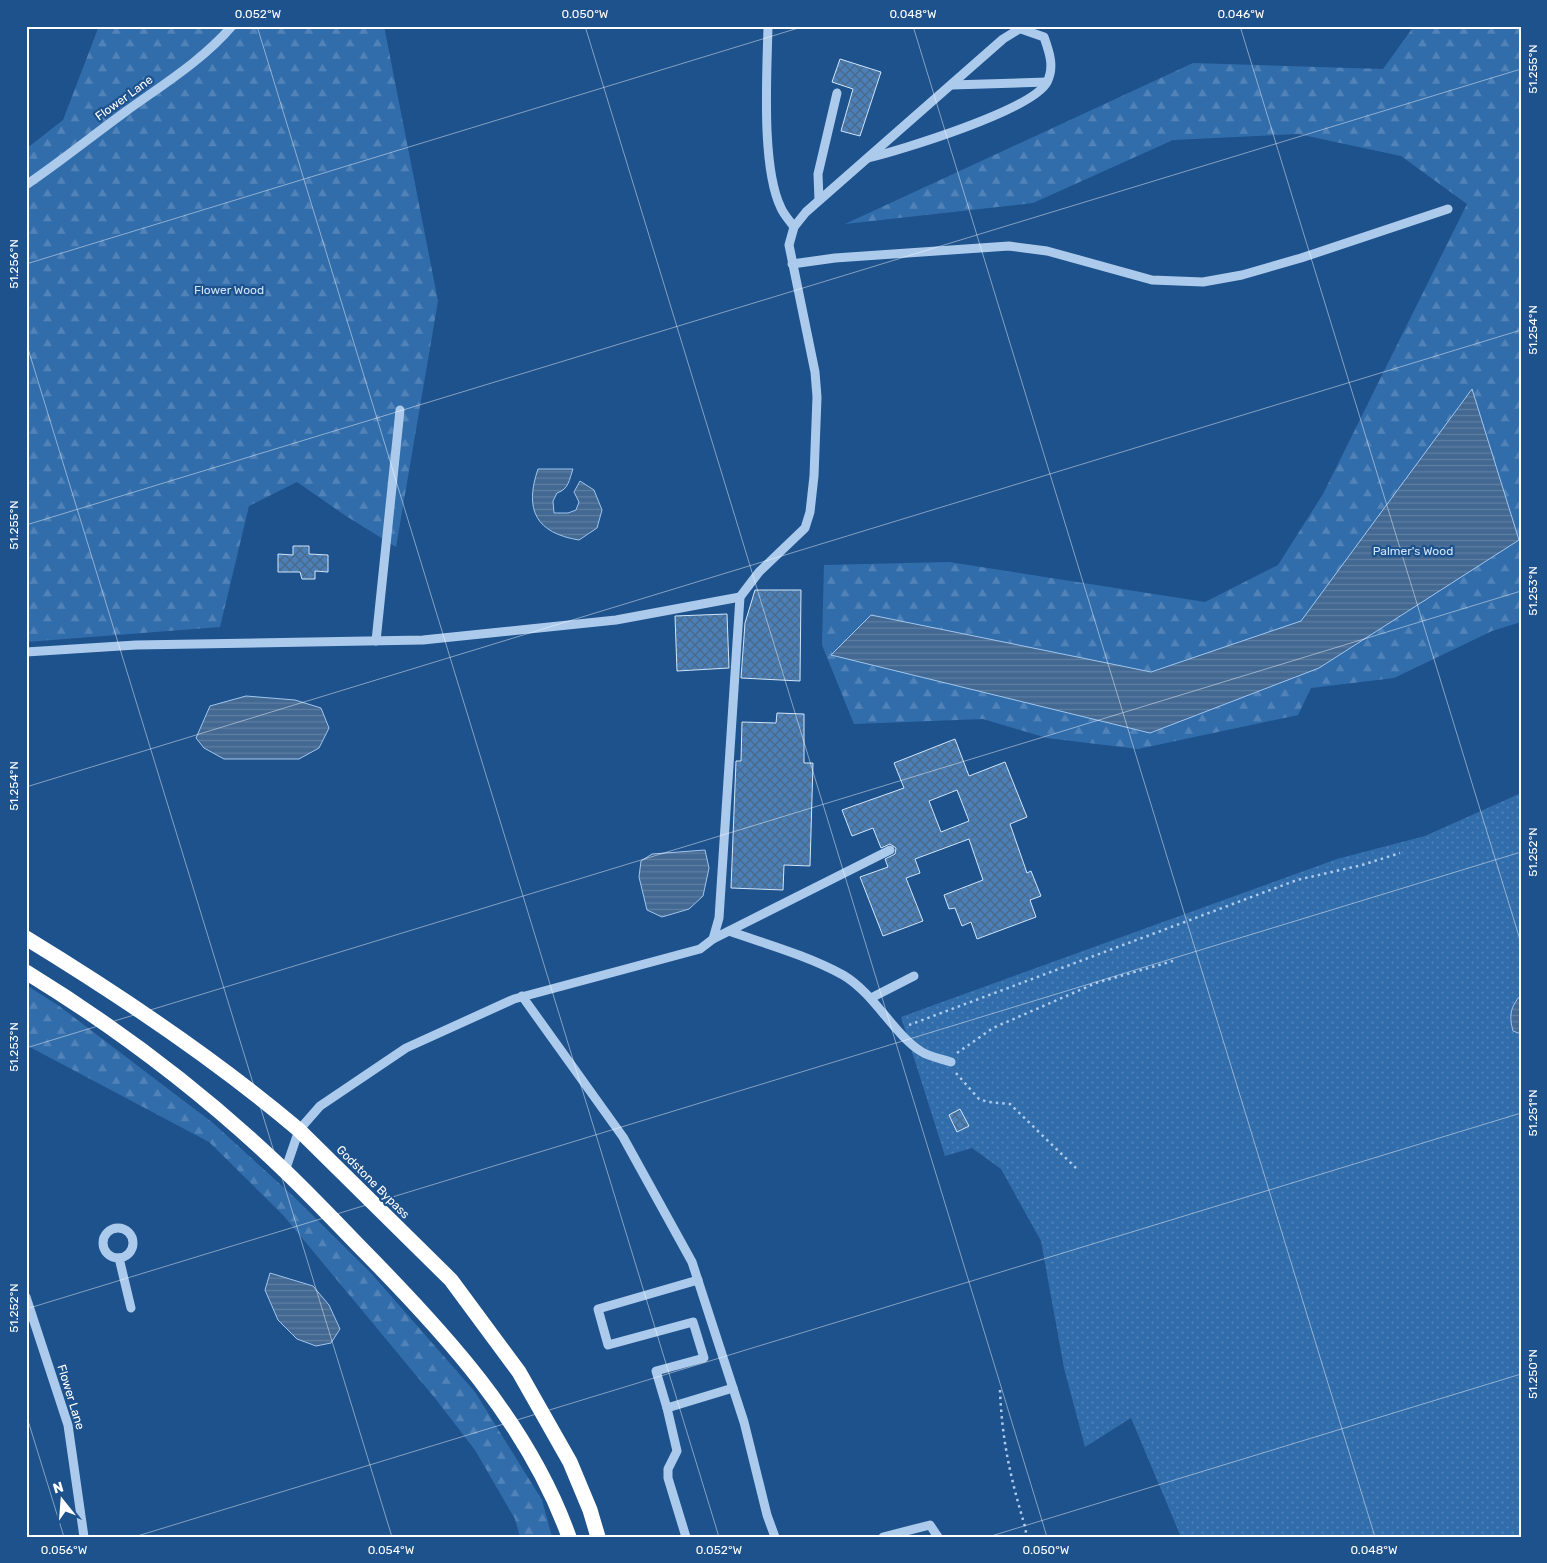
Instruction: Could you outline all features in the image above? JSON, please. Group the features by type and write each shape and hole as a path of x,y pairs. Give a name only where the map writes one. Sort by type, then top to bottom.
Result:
{"highway":[{"name":"Godstone Bypass","path":"26,938 89,976 179,1037 250,1090 299,1130 452,1280 519,1372 570,1462 590,1510 598,1537"},
{"path":"26,972 77,1003 184,1082 285,1170 422,1310 477,1377 532,1453 570,1537"}],"street":[{"name":"Flower Lane","path":"26,184 66,158 108,124 213,48 232,26"},
{"path":"768,26 766,97 771,179 781,208 794,227"},
{"path":"713,939 719,918 740,597 759,572 805,528 810,512 814,476 817,397 815,372 789,245 794,227 819,200 950,85 1017,29 1044,37 1051,58 1047,82 1026,101 910,148 867,158"},
{"path":"950,85 1047,82"},
{"path":"819,200 818,174 837,93"},
{"path":"792,264 835,258 1009,246 1047,251 1152,280 1203,282 1242,275 1302,258 1448,209"},
{"path":"376,641 400,410"},
{"path":"26,652 136,645 423,640 616,620 740,597"},
{"path":"285,1170 299,1130 320,1106 406,1048 522,996 700,949 713,939 890,850"},
{"path":"729,931 784,950 844,975 871,998 898,1029 922,1052 951,1062"},
{"path":"871,998 914,976"},
{"path":"522,996 623,1137 692,1262 744,1422 767,1515 775,1537"},
{"path":"119,1258 131,1308"},
{"path":"686,1537 668,1478 668,1470 677,1451 656,1371 704,1358 693,1322 608,1345 598,1309 698,1280"},
{"name":"Flower Lane","path":"26,1297 68,1425 84,1537"},
{"path":"667,1408 733,1388"},
{"path":"883,1537 930,1525 938,1537"}],"path":[{"path":"898,1029 1297,880 1362,865 1400,853"},
{"path":"1076,1168 1010,1104 988,1102 980,1099 957,1074 951,1062 957,1053 993,1028 1096,983 1173,961"},
{"path":"1000,1390 1002,1430 1009,1472 1026,1530 1025,1537"}],"green space":[{"name":"Flower Wood","path":"99,26 384,26 438,301 396,547 346,516 297,482 249,506 220,627 26,642 26,149 63,120"},
{"name":"Palmer's Wood","path":"1414,26 1521,26 1521,622 1492,631 1394,678 1311,688 1298,715 1138,749 1047,738 983,719 854,724 822,645 824,565 949,562 1205,602 1278,565 1323,494 1467,204 1401,156 1298,134 1173,140 1033,203 845,224 1193,63 1383,69"},
{"path":"1521,793 1521,1537 1181,1537 1131,1418 1085,1447 1064,1368 1041,1241 1001,1169 972,1148 945,1156 901,1017 1337,859 1425,836"},
{"path":"26,985 59,1006 213,1123 293,1196 370,1272 475,1392 542,1500 552,1537 520,1537 515,1519 475,1450 434,1397 283,1215 209,1142 26,1045"}],"shaded area":[{"path":"1472,389 1519,540 1319,668 1150,733 831,655 871,615 1151,672 1301,621"},
{"path":"538,469 573,469 566,487 557,493 553,501 554,513 568,513 576,510 579,502 574,492 580,481 594,490 602,510 597,528 579,540 552,532 543,525 533,508 532,496"},
{"path":"246,696 295,700 321,708 329,728 319,748 299,759 224,759 204,748 196,738 210,706"},
{"path":"705,850 709,868 703,896 689,909 662,917 647,910 639,877 641,861 652,854"},
{"path":"1521,995 1521,1034 1513,1031 1511,1016 1513,1008"},
{"path":"270,1273 313,1286 329,1305 340,1329 331,1343 316,1346 297,1339 278,1320 265,1290"}],"building":[{"path":"840,59 881,72 860,136 841,131 853,89 832,82"},
{"path":"293,546 309,546 309,554 328,555 328,572 315,571 315,579 302,579 300,572 278,572 278,554 293,555"},
{"path":"755,590 801,590 800,681 741,678 745,623"},
{"path":"727,614 729,668 677,671 675,616"},
{"path":"777,713 804,714 804,763 813,763 810,866 784,865 783,890 731,888 736,761 741,761 742,722 776,723"},
{"path":"955,739 969,776 1005,762 1027,817 1010,824 1027,873 1031,871 1041,896 1030,900 1036,917 977,939 971,922 962,926 955,908 949,909 944,895 983,880 969,839 915,859 920,873 906,878 923,921 883,936 860,877 888,867 885,859 895,854 896,848 890,844 881,848 873,828 852,836 842,810 904,788 894,763","holes":["957,790 969,821 941,832 929,801"]},
{"path":"960,1109 969,1126 957,1132 949,1115"}]}
